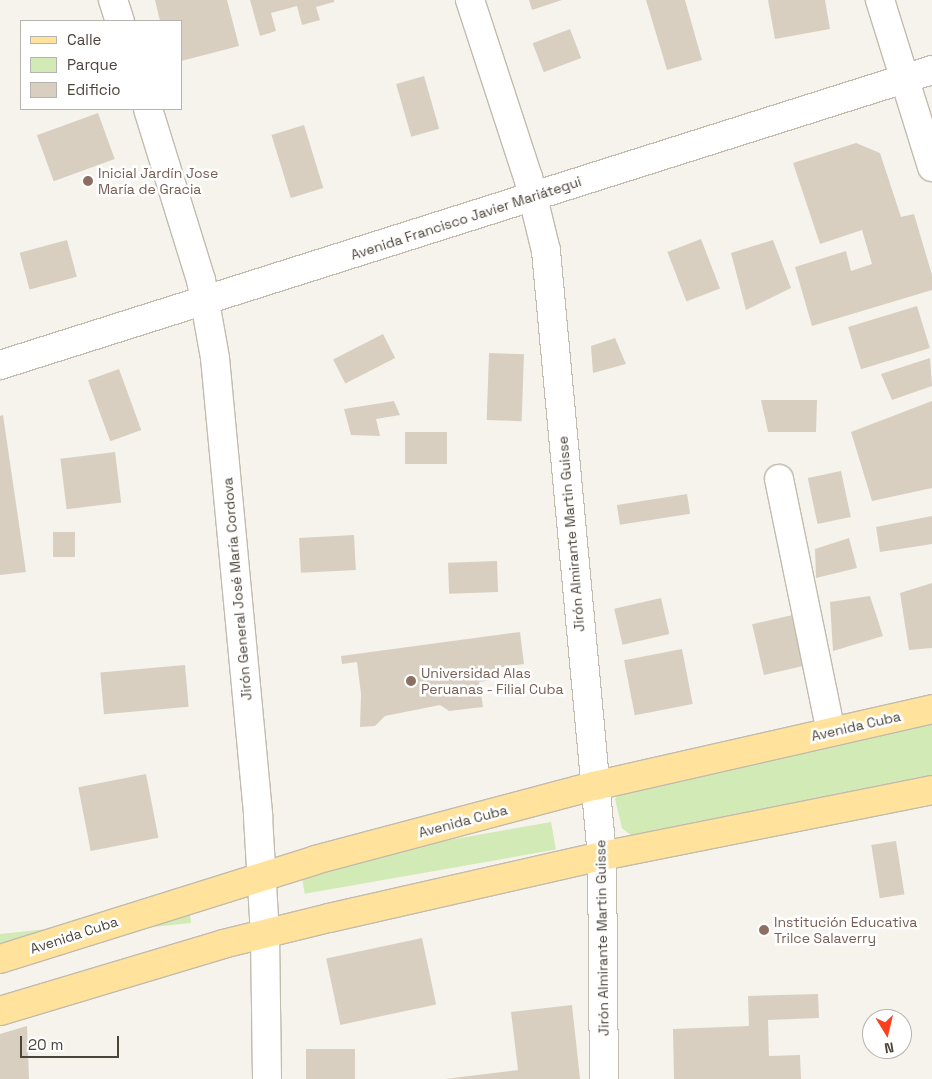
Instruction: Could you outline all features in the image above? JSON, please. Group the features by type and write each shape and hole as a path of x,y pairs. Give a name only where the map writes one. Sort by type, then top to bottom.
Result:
{"main road":[{"name":"Avenida Cuba","path":"0,958 262,875 594,786 932,709"},
{"path":"0,1010 265,934 602,856 932,790"}],"street":[{"path":"114,0 120,20"},
{"name":"Jirón Almirante Martin Guisse","path":"470,0 532,197 546,250 594,786 602,856 604,1079"},
{"path":"880,0 932,167"},
{"name":"Avenida Francisco Javier Mariátegui","path":"0,365 932,70"},
{"name":"Jirón General José María Cordova","path":"148,110 205,300 215,358 262,875 265,934 267,1079"},
{"path":"779,479 831,732"}],"green space":[{"path":"932,720 932,775 633,837 622,828 615,799 622,791"},
{"path":"551,822 556,850 305,894 300,866"},
{"path":"190,914 191,923 0,943 0,934"}],"building":[{"path":"155,0 227,0 239,46 182,61 182,20 160,20"},
{"path":"250,0 334,0 334,2 316,7 320,20 302,25 297,6 271,13 276,31 260,36"},
{"path":"529,0 562,0 532,10"},
{"path":"646,0 685,0 702,60 667,70"},
{"path":"768,0 825,0 830,29 775,39"},
{"path":"570,29 581,58 544,72 533,43"},
{"path":"424,76 439,129 411,137 396,84"},
{"path":"98,113 115,159 54,181 37,135"},
{"path":"304,125 323,188 291,198 271,135"},
{"path":"856,143 880,153 901,217 914,214 932,275 932,290 812,326 795,267 846,251 851,271 872,264 862,230 820,244 793,163"},
{"path":"701,239 720,288 686,301 667,252"},
{"path":"67,240 77,277 30,289 20,253"},
{"path":"773,240 791,288 746,310 731,253"},
{"path":"917,306 930,348 861,369 848,327"},
{"path":"383,334 395,358 345,383 333,359"},
{"path":"615,338 626,364 593,373 591,346"},
{"path":"489,353 524,354 522,421 487,420"},
{"path":"930,358 932,386 892,400 881,374"},
{"path":"119,369 141,430 110,441 88,380"},
{"path":"761,400 817,400 816,432 768,432"},
{"path":"394,401 400,415 376,419 380,436 351,435 344,409"},
{"path":"932,401 932,488 872,501 851,432"},
{"path":"3,415 26,572 0,575 0,416"},
{"path":"405,432 447,432 447,464 405,464"},
{"path":"115,452 121,503 67,509 60,459"},
{"path":"841,471 851,517 818,524 808,478"},
{"path":"687,494 690,514 620,525 617,505"},
{"path":"932,516 932,544 880,552 876,527"},
{"path":"53,532 75,532 75,557 53,557"},
{"path":"354,535 356,570 301,573 299,538"},
{"path":"849,538 857,568 816,578 815,549"},
{"path":"497,561 498,592 449,594 448,563"},
{"path":"932,583 932,648 909,650 900,593"},
{"path":"870,596 883,636 833,651 830,602"},
{"path":"661,598 669,634 623,645 614,609"},
{"path":"797,614 809,665 764,675 752,624"},
{"path":"520,632 524,664 497,668 498,679 479,682 483,707 449,711 440,705 385,716 375,726 360,727 361,694 357,662 342,664 341,656"},
{"path":"682,649 693,704 635,715 624,660"},
{"path":"185,665 189,707 104,714 100,672"},
{"path":"146,774 158,838 91,851 78,787"},
{"path":"896,841 904,894 880,898 871,845"},
{"path":"422,938 436,1005 340,1025 326,958"},
{"path":"818,994 819,1018 768,1020 769,1056 800,1055 801,1079 674,1079 673,1029 749,1026 748,996"},
{"path":"572,1005 580,1079 445,1079 518,1070 511,1012"},
{"path":"27,1026 29,1079 0,1079 0,1034"},
{"path":"306,1049 355,1049 355,1079 306,1079"}],"place":[{"name":"Inicial Jardín Jose María de Gracia","path":"88,181"},
{"name":"Universidad Alas Peruanas - Filial Cuba","path":"411,681"},
{"name":"Institución Educativa Trilce Salaverry","path":"764,930"}]}
